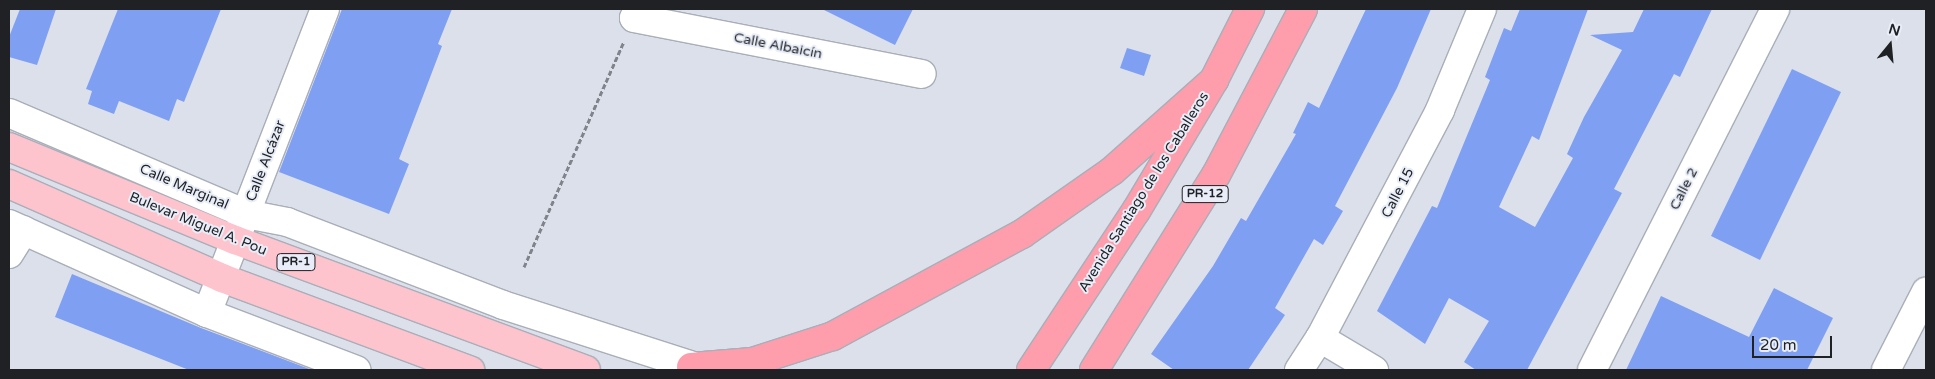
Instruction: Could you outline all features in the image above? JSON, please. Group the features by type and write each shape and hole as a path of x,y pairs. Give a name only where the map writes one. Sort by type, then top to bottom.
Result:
{"highway":[{"name":"Avenida Santiago de los Caballeros","path":"1031,370 1136,211 1214,80 1250,9"},
{"name":"PR-12","path":"1094,370 1216,175 1302,9"},
{"path":"699,368 752,362 833,336 1006,243 1082,195 1214,80"}],"main road":[{"name":"Bulevar Miguel A. Pou","path":"9,147 235,240 586,370"},
{"path":"9,184 222,278 470,370"}],"street":[{"name":"Calle Alcázar","path":"207,313 325,9"},
{"name":"Calle 15","path":"1299,370 1320,338 1440,110 1482,9"},
{"name":"Calle 2","path":"1592,370 1775,9"},
{"name":"Calle Albaicín","path":"637,13 922,74"},
{"name":"Calle Marginal","path":"9,112 246,214 287,222 503,305 699,368"},
{"path":"9,254 16,227 207,313 356,370"},
{"path":"1886,370 1926,292"},
{"path":"1320,338 1374,370"}],"path":[{"path":"524,267 637,13"}],"building":[{"path":"20,9 56,9 37,65 9,57 9,37"},
{"path":"118,9 221,9 184,102 177,99 169,121 119,101 114,114 88,104 92,91 86,89"},
{"path":"342,9 452,9 438,44 442,46 399,159 409,164 389,214 279,172"},
{"path":"822,9 913,9 895,45"},
{"path":"1366,9 1431,9 1397,88 1335,206 1343,211 1323,245 1314,239 1275,308 1285,315 1248,370 1174,370 1151,354 1213,266 1241,218 1246,221 1296,134 1293,133 1308,102 1319,108"},
{"path":"1520,9 1588,9 1539,140 1532,136 1499,207 1535,227 1573,158 1567,154 1584,117 1622,50 1590,35 1633,32 1644,9 1712,9 1680,77 1674,74 1614,189 1622,193 1527,370 1476,370 1464,362 1489,321 1449,298 1425,344 1377,311 1432,206 1437,208 1490,80 1485,77 1504,28 1511,31"},
{"path":"1127,48 1151,55 1144,76 1120,68"},
{"path":"1792,69 1841,92 1760,260 1711,236"},
{"path":"72,274 201,328 312,370 189,370 55,317"},
{"path":"1774,288 1833,318 1807,370 1626,370 1661,296 1749,337"}]}
